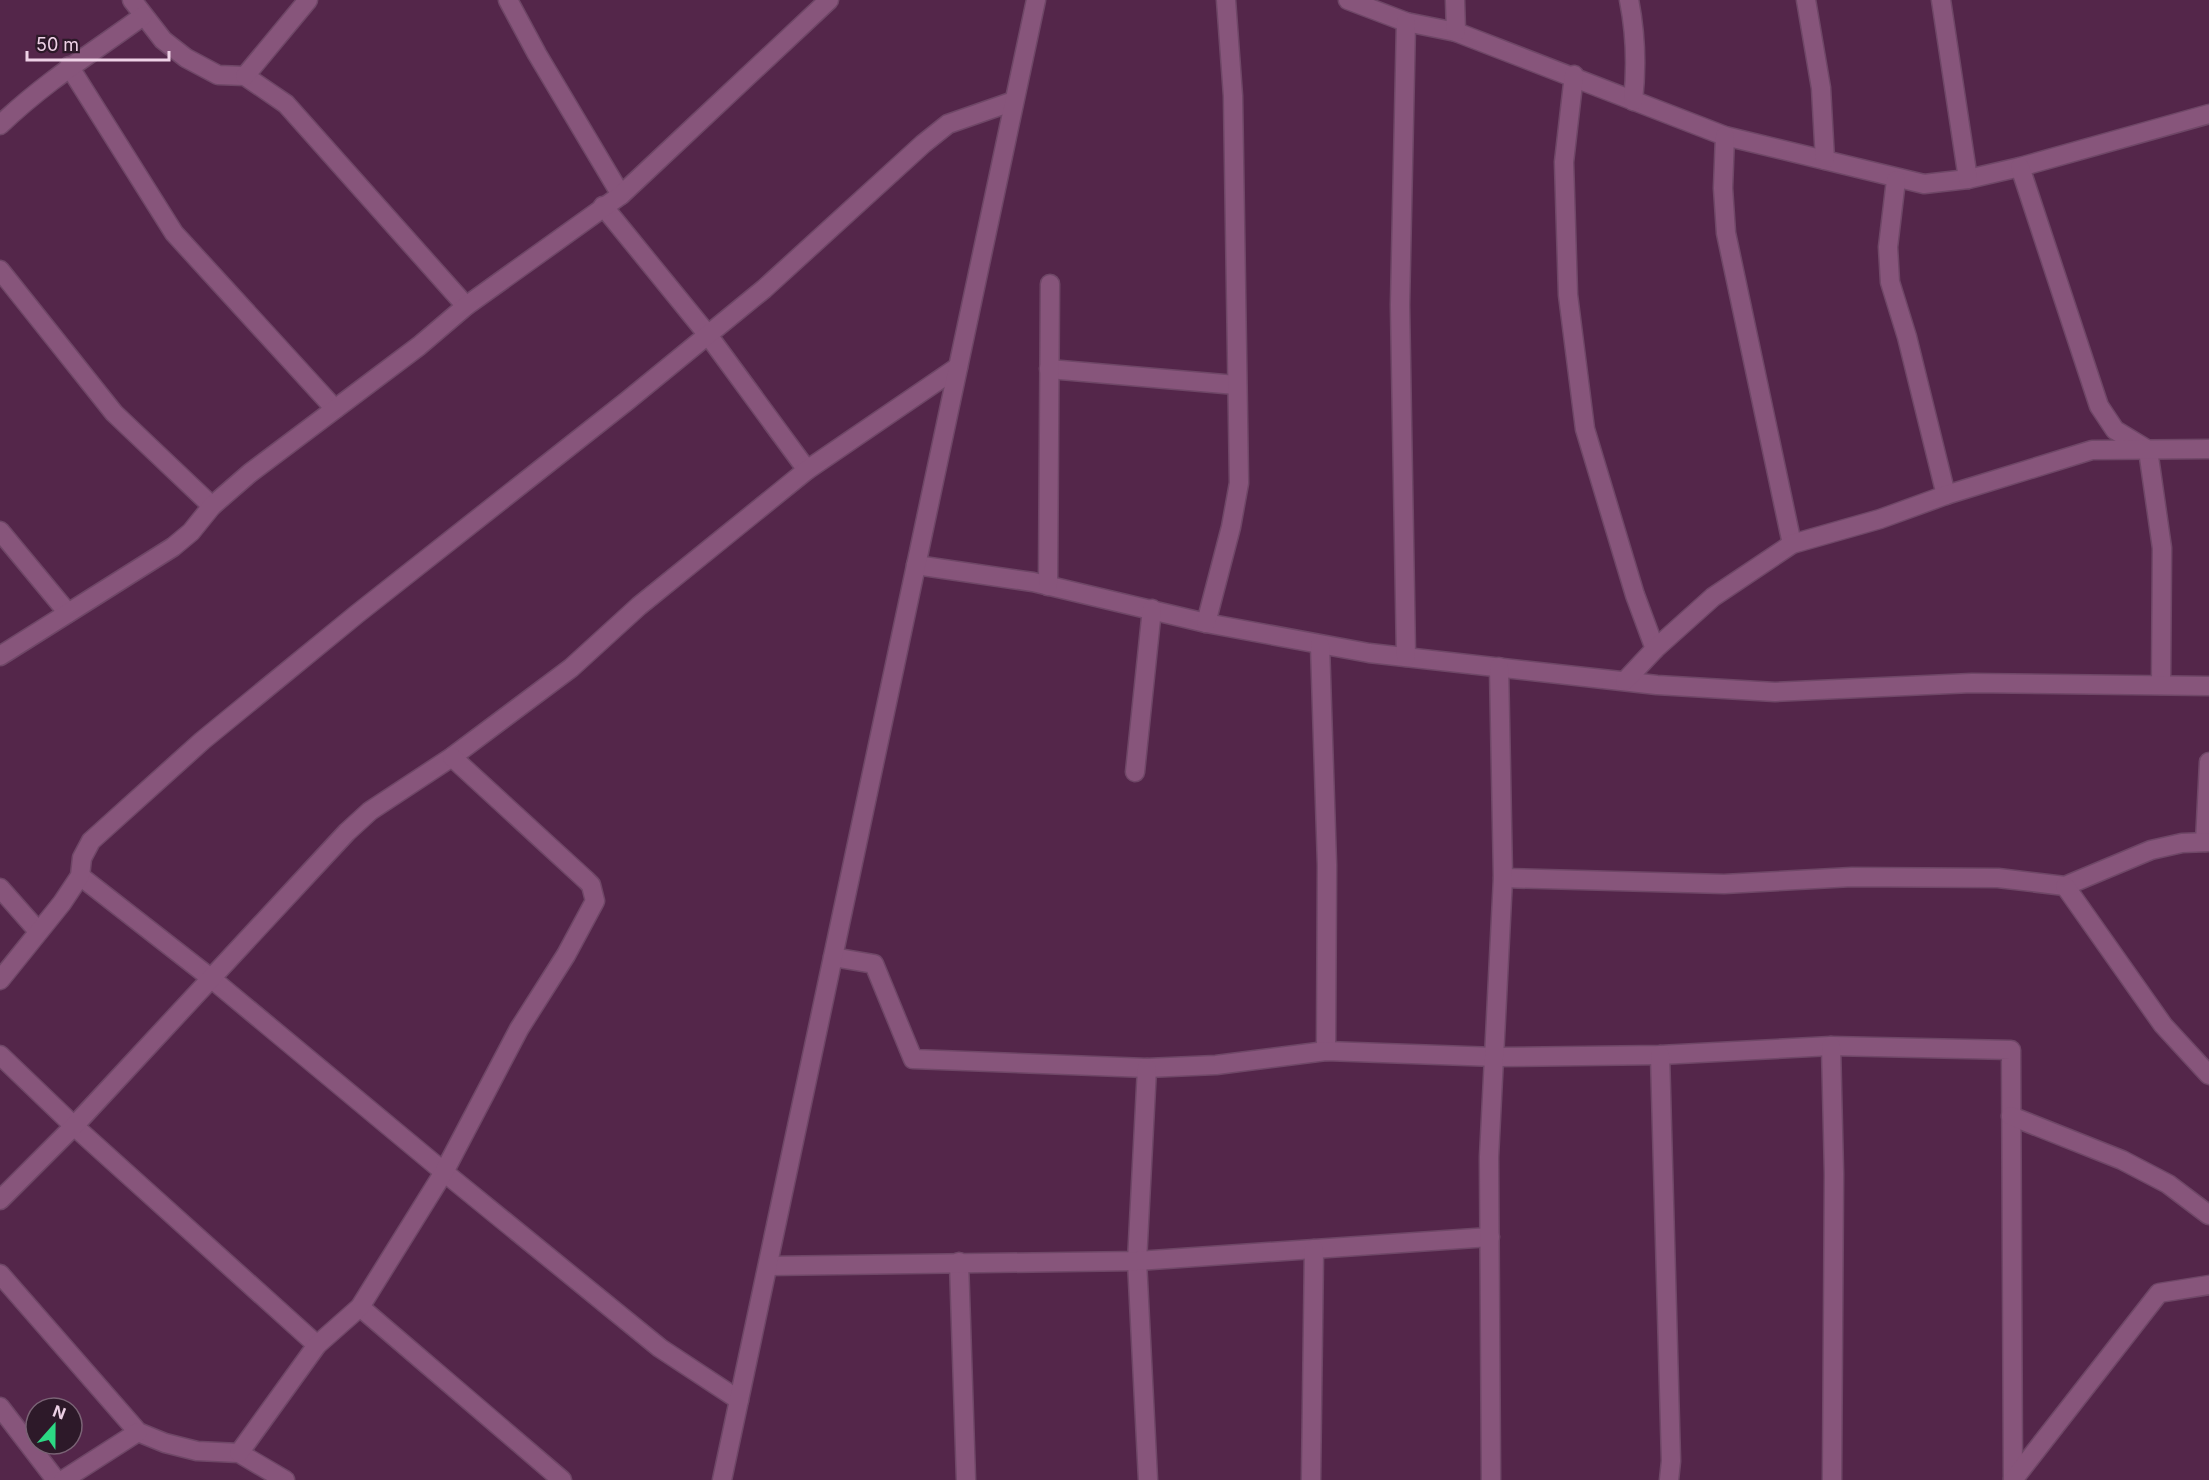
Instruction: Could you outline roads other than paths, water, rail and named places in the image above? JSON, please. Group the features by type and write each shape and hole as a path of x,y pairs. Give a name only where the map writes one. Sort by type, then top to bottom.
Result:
{"street":[{"path":"132,0 163,40 186,58 218,75 245,76 286,104 466,306"},
{"path":"245,76 308,0"},
{"path":"508,0 537,54 621,195"},
{"path":"0,656 173,547 191,532 212,506 250,473 466,306 621,195 829,0"},
{"path":"722,1480 1036,0"},
{"path":"1206,623 1231,527 1239,483 1233,96 1226,0"},
{"path":"1348,0 1406,22 1456,32 1574,75 1633,101 1725,136 1896,180 1924,184 1968,179 2020,167 2209,114"},
{"path":"1455,0 1456,32"},
{"path":"1629,0 1636,36 1637,65 1633,101"},
{"path":"1806,0 1821,88 1825,160"},
{"path":"1941,0 1968,179"},
{"path":"0,125 33,93 143,16"},
{"path":"1406,22 1400,304 1406,657"},
{"path":"69,66 174,233 335,409"},
{"path":"1574,75 1564,162 1568,295 1585,429 1635,595 1655,649"},
{"path":"0,980 80,876 82,858 91,841 202,741 357,614 764,289 948,124 1014,101"},
{"path":"1725,136 1723,188 1725,233 1792,544"},
{"path":"2020,167 2099,406 2115,430 2148,450"},
{"path":"1896,180 1888,248 1890,282 1907,337 1946,495"},
{"path":"603,206 708,335 807,470"},
{"path":"0,270 108,406 212,506"},
{"path":"1048,586 1050,284"},
{"path":"0,1200 74,1126 213,979 346,832 370,811 452,757 571,668 639,606 807,470 958,367"},
{"path":"1049,369 1236,385"},
{"path":"1625,681 1655,649 1713,597 1792,544 1880,519 1946,495 2092,450 2209,449"},
{"path":"2148,450 2162,548 2161,685"},
{"path":"0,531 68,613"},
{"path":"916,565 1048,586 1206,623 1320,645 1406,657 1625,681 1775,692 1972,683 2209,686"},
{"path":"1135,771 1152,609"},
{"path":"1320,645 1327,866 1326,1051"},
{"path":"1491,1480 1489,1157 1496,1058 1503,878 1499,667"},
{"path":"239,1454 316,1345 360,1307 444,1172 519,1029 566,955 595,901 591,885 452,757"},
{"path":"1503,878 1724,884 1852,877 1998,878 2065,886 2151,850 2182,843 2207,842 2209,762"},
{"path":"80,876 213,979 660,1348 740,1400"},
{"path":"2065,886 2163,1025 2209,1075"},
{"path":"0,888 39,931"},
{"path":"833,957 874,964 913,1059 1147,1068 1216,1065 1326,1051 1496,1058 1660,1055 1831,1046 2011,1050 2013,1480"},
{"path":"1831,1046 1832,1480"},
{"path":"0,1055 74,1126 316,1345"},
{"path":"1660,1055 1671,1461 1669,1480"},
{"path":"1147,1068 1137,1261 1149,1480"},
{"path":"2011,1116 2122,1160 2168,1184 2209,1215"},
{"path":"768,1266 1137,1261 1490,1237"},
{"path":"1311,1480 1314,1249"},
{"path":"959,1262 966,1480"},
{"path":"0,1274 138,1432 165,1443 197,1451 239,1454 285,1480"},
{"path":"2013,1480 2159,1293 2209,1285"},
{"path":"360,1307 562,1480"},
{"path":"0,1407 56,1480"},
{"path":"63,1480 138,1432"}]}
